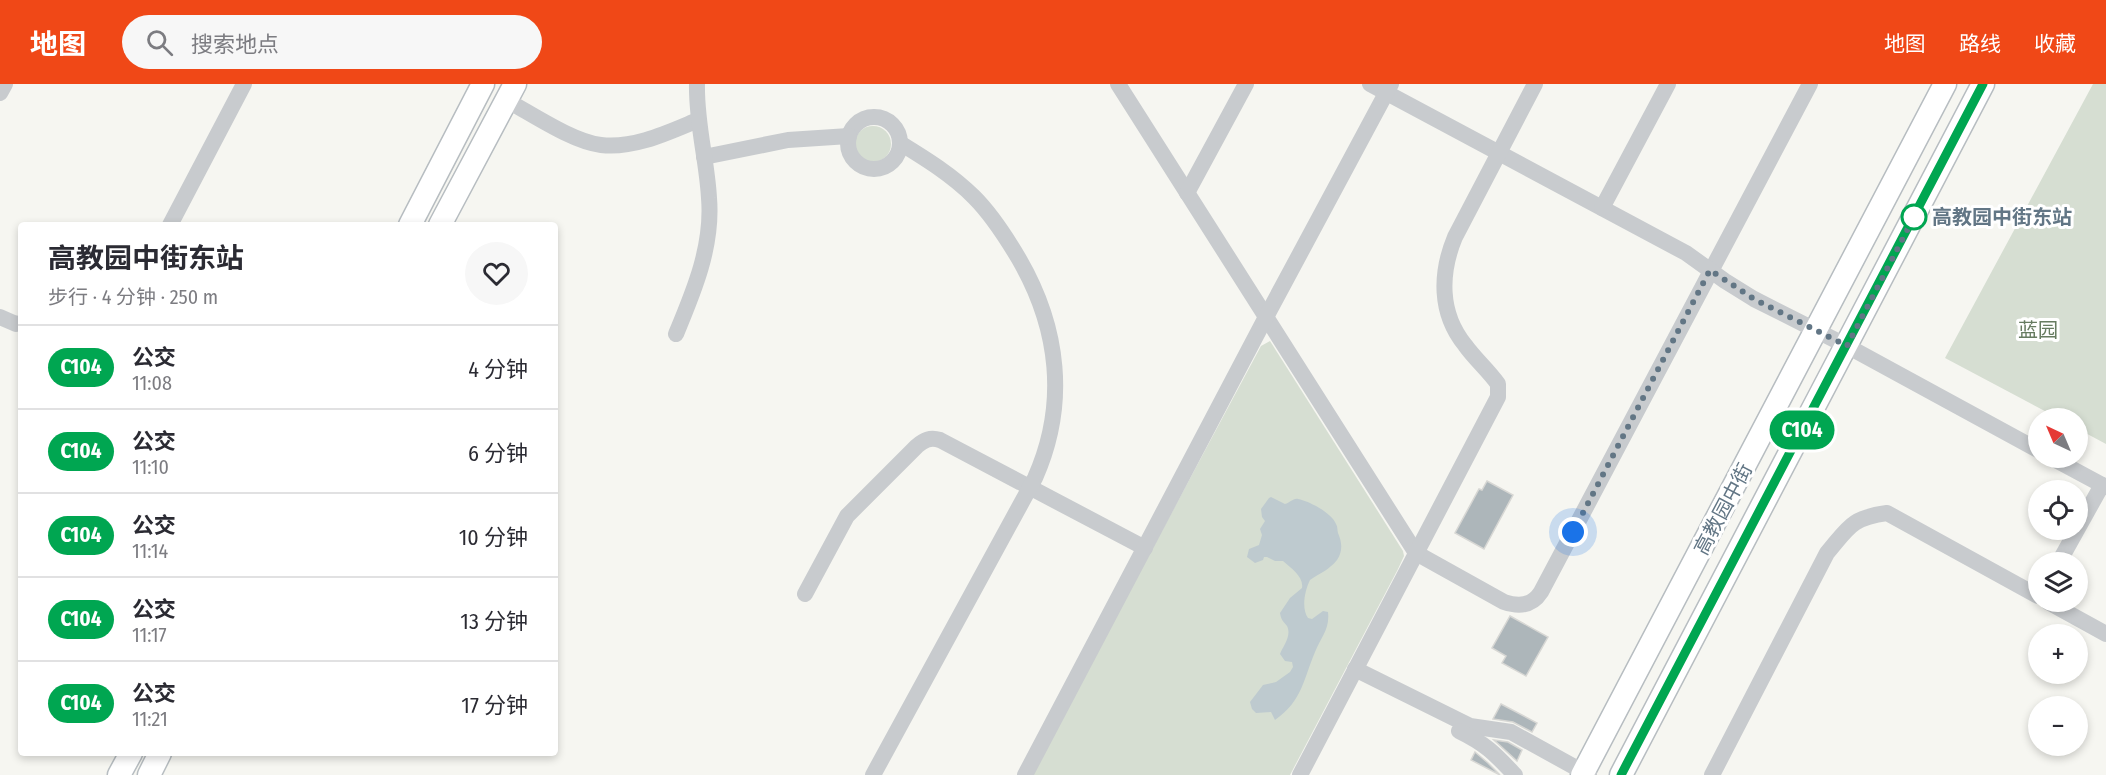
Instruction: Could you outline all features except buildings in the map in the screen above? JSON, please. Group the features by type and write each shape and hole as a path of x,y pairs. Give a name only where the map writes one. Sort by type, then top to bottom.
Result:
{"main road":[{"path":"412,222 483,84"},
{"name":"高教园中街","path":"1585,774 1945,84"},
{"name":"高教园中街","path":"1621,775 1983,84"},
{"path":"442,222 510,92"},
{"path":"119,775 129,756"},
{"path":"149,775 158,756"}],"street":[{"path":"0,93 5,84"},
{"path":"172,222 244,84"},
{"path":"676,334 691,297 707,242 710,198 698,120 697,84"},
{"path":"1118,84 1416,553 1504,602 1523,605 1538,597 1810,84"},
{"path":"1187,193 1246,84"},
{"path":"1370,84 1389,88 1499,153 1686,253 1754,299 1817,330 2028,445"},
{"path":"1300,775 1499,392 1495,379 1456,333 1445,301 1444,271 1451,247 1535,84"},
{"path":"1602,208 1668,84"},
{"path":"1025,775 1266,316 1389,88"},
{"path":"510,92 567,133 601,145 622,145 642,141 698,120"},
{"path":"879,117 894,126 900,143 899,152 888,165 872,170 857,164 852,157 848,150 849,136 855,125 862,120 879,117"},
{"path":"704,157 788,140 849,136"},
{"path":"873,775 1030,487 1048,446 1055,400 1052,347 1043,306 1028,273 1009,241 982,206 960,184 900,143"},
{"path":"0,317 18,324"},
{"path":"806,594 847,516 925,440 932,438 940,440 1145,548"},
{"path":"2065,552 2104,486 2071,468"},
{"path":"1712,775 1827,553 1851,524 1867,516 1887,513 2028,591"},
{"path":"2066,612 2106,634"},
{"path":"1353,673 1470,726 1511,732 1585,774"},
{"path":"1353,673 1479,740 1515,775"}],"green space":[{"name":"蓝园","path":"2093,84 2106,84 2106,444 2088,434 2088,408 2039,408 1945,358"},
{"path":"873,126 885,132 891,144 885,156 873,162 861,156 855,144 861,132"},
{"path":"1270,341 1404,556 1290,775 1031,775 1261,346"}],"shaded area":[{"path":"1271,497 1285,504 1295,499 1303,500 1325,512 1337,525 1341,546 1337,560 1328,569 1310,580 1308,584 1304,599 1308,618 1312,619 1323,611 1328,612 1328,623 1297,697 1275,720 1271,712 1256,713 1250,702 1263,685 1276,682 1293,667 1292,662 1285,661 1280,654 1288,630 1280,613 1290,598 1302,588 1302,584 1296,573 1283,561 1264,557 1263,560 1255,563 1247,557 1249,549 1259,545 1262,535 1260,529 1265,521 1261,509"}],"bus line":[{"name":"C104","path":"1621,775 1983,84"}],"place":[{"name":"高教园中街东站","path":"1914,217"}],"route":[{"path":"1573,532 1710,270 1754,299 1847,346 1914,217"}]}
